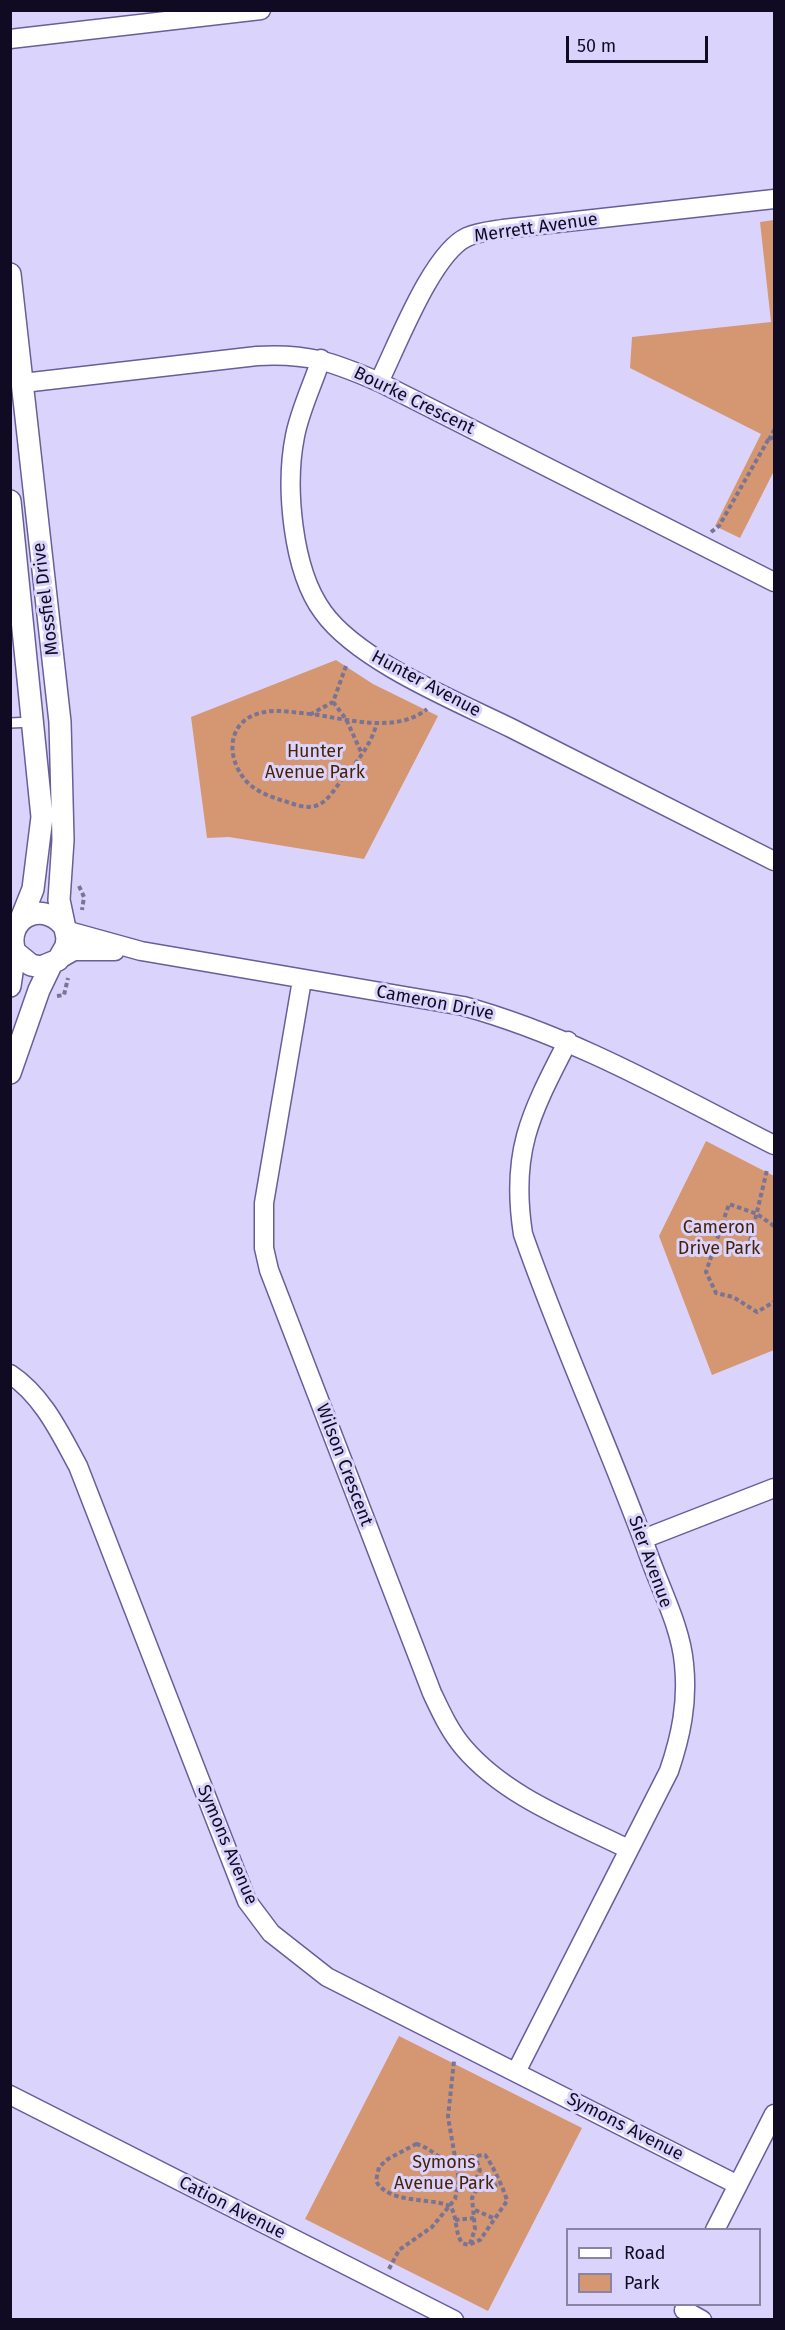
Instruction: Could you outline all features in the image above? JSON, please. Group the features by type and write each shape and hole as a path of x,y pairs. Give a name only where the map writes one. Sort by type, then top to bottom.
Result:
{"street":[{"path":"10,39 261,10"},
{"name":"Merrett Avenue","path":"379,382 434,270 448,251 465,238 503,229 774,199"},
{"name":"Mossfiel Drive","path":"11,286 17,383 60,722 63,840 59,900 64,927"},
{"name":"Bourke Crescent","path":"17,383 257,356 287,354 321,358 379,382 774,582"},
{"name":"Hunter Avenue","path":"321,358 295,435 291,481 295,533 301,561 322,611 339,632 357,648 447,696 774,861"},
{"name":"Mossfiel Drive","path":"10,501 15,604 33,722 42,817 33,889 21,919"},
{"path":"15,604 45,601"},
{"path":"10,986 15,952 12,935 21,919 39,912 56,918 64,927 66,946 54,962 10,1073"},
{"name":"Cameron Drive","path":"64,927 141,951 463,1006 503,1017 568,1041 774,1145"},
{"name":"Cameron Drive","path":"54,962 74,951 141,951"},
{"path":"15,952 31,965 54,962"},
{"name":"Wilson Crescent","path":"302,980 264,1203 264,1248 269,1270 432,1693 446,1722 463,1747 486,1771 512,1790 628,1849"},
{"name":"Sier Avenue","path":"516,2072 672,1762 682,1735 685,1692 684,1662 677,1634 643,1539 523,1234 518,1201 522,1141 536,1102 568,1041"},
{"name":"Symons Avenue","path":"10,1374 21,1382 52,1418 78,1466 247,1901 271,1932 296,1955 327,1977 738,2184"},
{"path":"643,1539 774,1488"},
{"name":"Cation Avenue","path":"10,2095 454,2319"},
{"path":"716,2228 774,2114"},
{"path":"682,2311 702,2319"}],"lane":[{"path":"10,723 33,722"}],"path":[{"path":"701,545 709,533 720,526 774,430"},
{"path":"768,440 774,437"},
{"path":"311,714 333,702 346,666"},
{"path":"333,702 345,718 362,754"},
{"path":"377,722 362,754 325,801 316,806 295,805 251,785 241,773 232,753 232,738 238,725 251,716 264,712 311,714 377,722 402,721 428,709"},
{"path":"750,1241 767,1170"},
{"path":"774,1226 757,1214 729,1204 707,1264 707,1276 716,1293 733,1297 752,1311 757,1312 774,1302"},
{"path":"382,2283 399,2250 432,2227 455,2199 459,2182 448,2117 456,2042"},
{"path":"416,2144 422,2145 445,2162 456,2162 465,2157 485,2154 507,2201 493,2217 480,2240 470,2244 462,2242 458,2237 455,2213 450,2206 390,2194 381,2190 376,2181 379,2167 388,2159 416,2144"},
{"path":"470,2244 475,2229 475,2210 472,2198 478,2187 476,2181 480,2170 475,2156"},
{"path":"459,2182 476,2181"},
{"path":"478,2187 500,2185"},
{"path":"475,2210 493,2217"},
{"path":"455,2220 474,2218"}],"green space":[{"path":"774,220 774,471 740,538 715,526 761,434 630,368 632,337 771,322 760,222"},
{"name":"Hunter Avenue Park","path":"336,660 373,684 438,716 364,859 229,837 207,838 191,717"},
{"name":"Cameron Drive Park","path":"706,1141 774,1176 774,1350 712,1375 659,1236"},
{"name":"Symons Avenue Park","path":"399,2036 582,2128 488,2311 305,2219"}]}
